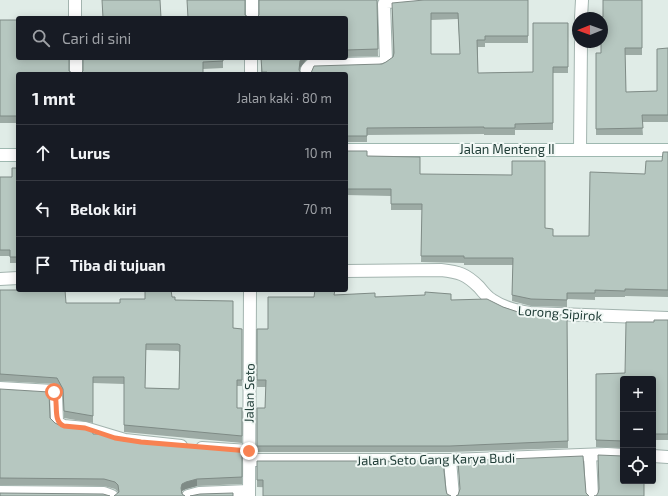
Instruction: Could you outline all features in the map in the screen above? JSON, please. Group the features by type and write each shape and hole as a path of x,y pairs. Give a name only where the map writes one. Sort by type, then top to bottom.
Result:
{"street":[{"path":"75,0 75,16"},
{"path":"252,0 252,16"},
{"path":"306,72 311,65 384,62 386,60 384,4 386,2 421,0"},
{"path":"582,0 582,12"},
{"path":"580,149 581,48"},
{"path":"76,60 76,72"},
{"path":"251,60 251,72"},
{"name":"Jalan Menteng II","path":"348,150 668,150"},
{"path":"0,155 16,155"},
{"name":"Lorong Sipirok","path":"348,271 451,271 462,274 471,279 491,300 505,308 518,312 668,318"},
{"path":"0,279 16,278"},
{"name":"Jalan Seto","path":"249,494 250,292"},
{"name":"Jalan Seto Gang Karya Budi","path":"0,388 53,391 56,396 58,421 60,425 85,428 115,438 249,456 450,460 620,455"},
{"path":"590,455 592,496"},
{"path":"656,456 668,457"},
{"path":"450,460 453,496"},
{"path":"0,492 104,493 112,496"},
{"path":"188,496 199,493 249,494"}],"building":[{"path":"102,0 160,0 161,16 103,16"},
{"path":"187,0 245,0 245,15 247,16 188,16"},
{"path":"259,0 377,0 378,49 348,50 348,16 258,16"},
{"path":"424,0 528,0 528,36 485,36 485,40 477,40 478,73 533,72 533,23 568,23 568,67 553,67 553,123 515,124 515,128 367,128 367,136 348,136 348,72 311,72 314,66 382,64 393,57 392,3","holes":["431,13 458,13 460,54 431,54"]},
{"path":"603,0 642,0 642,48 625,48 626,92 657,91 657,49 668,48 668,115 642,115 643,128 596,129 596,53 601,53 601,48 608,48 608,12 603,12"},
{"path":"0,20 16,20 16,60 69,60 69,71 71,72 16,72 16,116 0,116"},
{"path":"83,60 223,60 203,62 203,72 82,72"},
{"path":"261,60 301,60 299,70 300,72 262,72"},
{"path":"348,151 367,151 367,156 420,157 420,174 512,175 512,161 545,161 545,228 553,229 553,236 589,236 590,172 645,174 646,161 662,161 663,152 668,152 668,290 595,290 595,293 567,293 567,300 531,299 512,295 513,258 421,256 422,204 391,204 391,189 348,189"},
{"path":"12,168 16,168 16,257 10,257 10,250 0,250 0,177 12,177"},
{"path":"0,290 16,290 16,292 65,292 66,303 120,303 120,299 145,299 145,292 171,292 172,297 175,297 175,300 233,301 233,328 242,329 242,380 237,380 237,408 242,408 242,436 124,425 124,377 93,377 93,416 64,411 63,389 57,378 0,374","holes":["146,344 180,345 179,389 145,388"]},
{"path":"315,292 335,292 334,295 375,293 375,297 425,295 425,292 451,294 451,300 487,299 503,307 530,314 567,315 568,441 450,446 257,446 257,408 265,408 266,380 257,380 257,329 268,329 268,297 314,297"},
{"path":"654,320 668,320 668,434 656,434 656,376 620,376 620,441 596,440 596,374 625,373 626,322 654,322"},
{"path":"0,389 49,392 50,418 55,423 63,427 84,429 93,432 93,434 101,434 124,441 242,451 242,477 197,479 186,482 182,484 181,488 182,494 185,496 114,496 119,492 118,485 115,482 104,479 0,478"},
{"path":"598,455 620,456 620,484 644,484 644,496 596,496 599,489"},
{"path":"583,456 586,493 589,496 456,496 458,495 460,489 458,461"},
{"path":"257,461 443,461 446,490 447,494 451,496 263,496 263,480 257,480"},
{"path":"0,493 103,494 110,496 0,496"},
{"path":"233,493 233,496 190,496 200,494"}],"route":[{"path":"54,392 56,394 58,423 60,425 85,428 125,440 249,451"}]}
